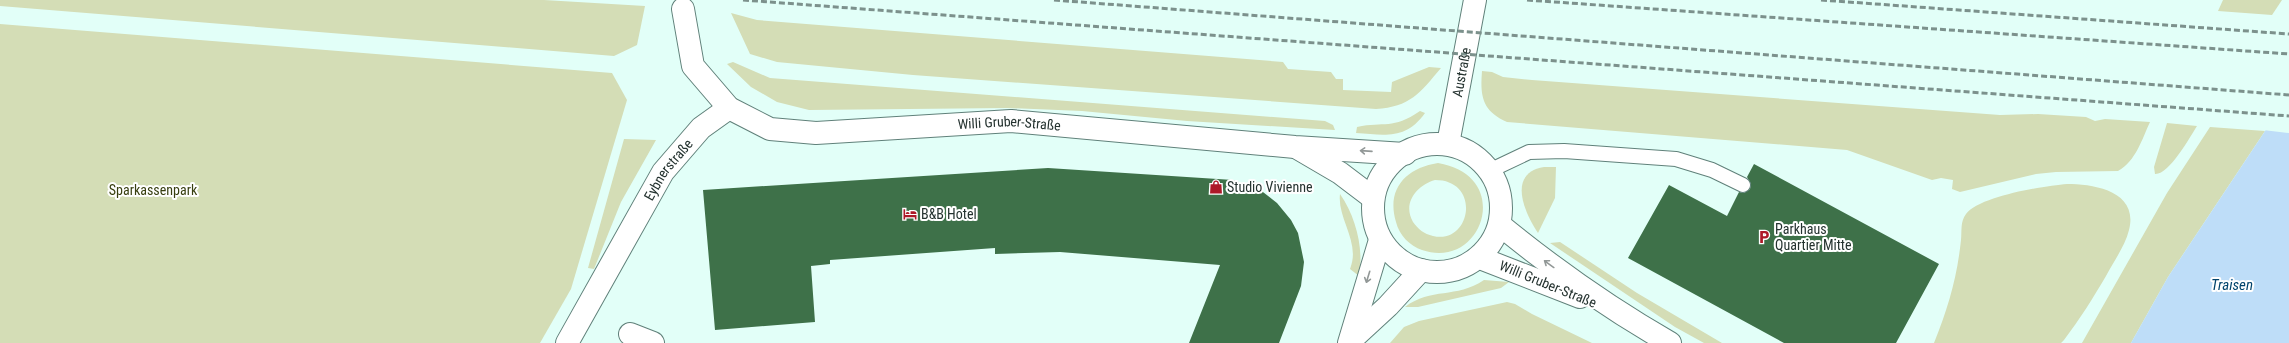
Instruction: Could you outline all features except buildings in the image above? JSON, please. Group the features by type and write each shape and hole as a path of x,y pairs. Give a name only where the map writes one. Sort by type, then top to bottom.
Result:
{"street":[{"name":"Austraße","path":"1448,144 1476,0"},
{"path":"683,9 693,66 729,108"},
{"name":"Willi Gruber-Straße","path":"729,108 770,129 816,133 1011,121 1295,147 1405,154"},
{"name":"Eybnerstraße","path":"567,343 663,172 701,128 729,108"},
{"path":"1448,144 1469,151 1485,165 1497,183 1502,204 1500,225 1480,258 1462,268 1443,273 1421,270 1395,260 1380,240 1373,224 1373,198 1374,189 1383,172 1405,154 1423,145 1448,144"},
{"name":"Willi Gruber-Straße","path":"1295,147 1340,173 1373,198"},
{"name":"Willi Gruber-Straße","path":"1500,225 1537,255 1615,311 1670,343"},
{"path":"1350,341 1380,240"},
{"name":"Willi Gruber-Straße","path":"1480,258 1525,274 1615,311"},
{"path":"1350,341 1388,306 1421,270"},
{"path":"630,334 653,343"}],"lane":[{"path":"1489,170 1529,152 1564,151 1676,159 1712,170 1743,185"}],"green space":[{"path":"0,0 544,0 645,6 637,45 614,56 0,6"},
{"path":"2223,0 2282,0 2272,15 2218,11"},
{"path":"731,13 757,20 1283,62 1288,69 1331,72 1336,79 1343,79 1343,90 1391,92 1392,82 1429,67 1441,68 1427,85 1406,102 1388,108 1376,109 913,75 777,62 750,54"},
{"name":"Sparkassenpark","path":"0,24 612,73 627,100 571,289 540,343 0,343"},
{"path":"733,62 770,78 1325,121 1333,125 1335,130 1187,121 1082,111 1007,108 809,110 777,102 751,87 727,64"},
{"path":"1482,71 1492,72 1503,77 1532,80 2000,115 2038,114 2086,117 2095,121 2105,119 2150,122 2134,156 2118,171 2056,172 2036,174 1960,192 1952,189 1953,180 1941,178 1932,180 1847,150 1507,122 1492,113 1484,102 1482,95"},
{"path":"1420,111 1425,113 1418,122 1402,132 1386,135 1356,133 1357,127 1395,123 1402,121"},
{"path":"2167,123 2197,126 2173,162 2161,173 2155,174 2154,167"},
{"path":"2210,127 2265,131 2168,277 2131,343 2082,343 2167,193"},
{"path":"624,139 656,140 621,202 594,269 588,268"},
{"path":"1438,163 1462,171 1476,185 1483,202 1481,219 1474,235 1461,247 1443,253 1422,250 1409,243 1402,236 1396,222 1394,200 1396,190 1408,175 1427,166","holes":["1435,180 1450,183 1460,190 1465,200 1466,211 1463,222 1456,231 1446,236 1433,236 1424,233 1413,222 1410,215 1409,208 1413,196 1417,190 1428,182"]},
{"path":"1544,167 1556,167 1555,198 1538,233 1524,204 1522,185 1525,177 1533,171"},
{"path":"2078,184 2101,188 2112,192 2121,198 2127,206 2130,217 2129,230 2125,242 2106,276 2064,340 2061,343 1934,343 1948,305 1959,254 1962,223 1966,214 1984,202 1998,197 2043,187"},
{"path":"1340,194 1346,203 1357,234 1360,255 1359,276 1350,269 1353,259 1353,249 1342,212"},
{"path":"1560,242 1637,293 1722,343 1704,343 1675,327 1550,243"},
{"path":"1484,280 1509,282 1501,288 1418,307 1405,307 1424,297 1454,292 1474,286"},
{"path":"1507,302 1515,304 1532,314 1592,343 1390,343 1404,327 1419,321"}],"water":[{"name":"Traisen","path":"2289,95 2289,343 2131,343 2168,277"}],"pier":[{"path":"2289,93 2289,133 2263,130 2287,94"}],"railway":[{"path":"743,0 2289,116"},
{"path":"1054,0 2289,95"},
{"path":"1527,0 2289,54"},
{"path":"1821,0 2289,34"}],"place":[{"name":"Studio Vivienne","path":"1216,187"},
{"name":"B&B Hotel","path":"910,214"},
{"name":"Parkhaus Quartier Mitte","path":"1764,237"}]}
